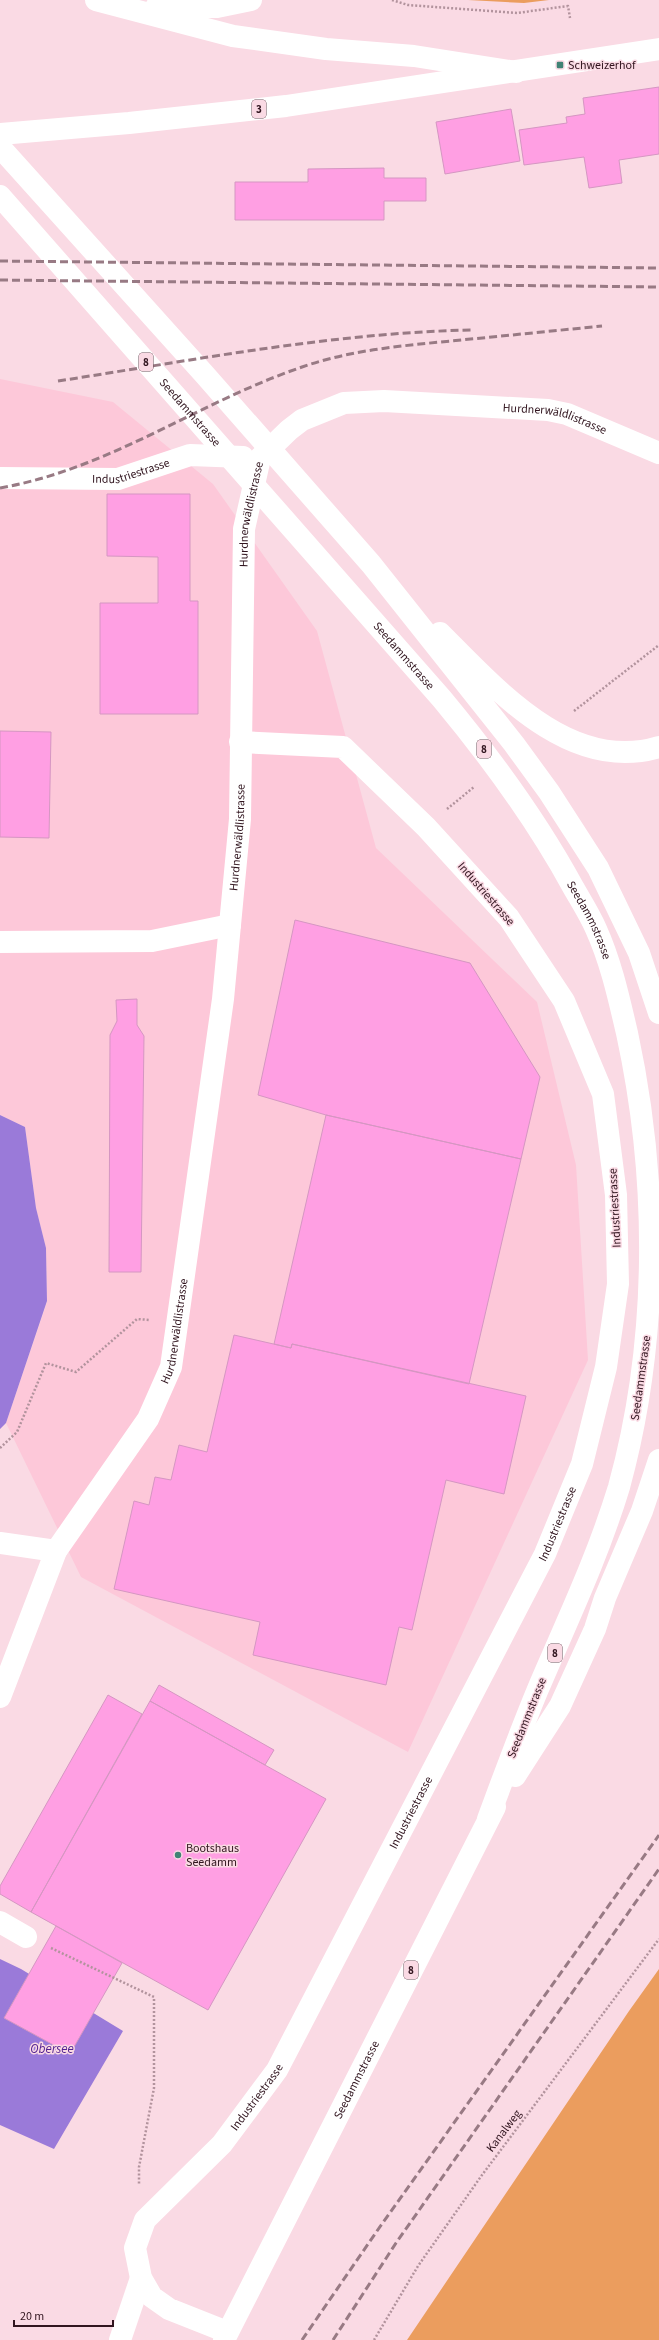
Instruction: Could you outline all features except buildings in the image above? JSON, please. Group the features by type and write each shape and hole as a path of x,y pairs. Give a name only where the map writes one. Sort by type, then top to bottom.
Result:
{"main road":[{"path":"102,2 202,8 251,0"},
{"path":"102,2 192,26 264,41 326,49 414,56 516,72"},
{"name":"3","path":"0,134 129,123 286,106 659,49"},
{"path":"0,147 371,564 514,744 574,829 598,868 639,953 659,1013"},
{"name":"Seedammstrasse","path":"0,196 457,717 511,787 549,843 596,929 610,967 635,1068 644,1122 652,1268 645,1356 636,1417 619,1485 594,1563 539,1688 488,1819 226,2336"},
{"name":"Hurdnerwäldlistrasse","path":"0,1697 56,1551 148,1419 171,1367 223,999 240,819 244,529 260,458 289,430 319,412 344,403 384,401 548,410 568,414 659,453"},
{"name":"Industriestrasse","path":"0,478 118,479 190,454 260,458"},
{"path":"371,564 486,680 542,724 568,740 590,748 612,752 631,752 659,747"},
{"name":"Industriestrasse","path":"226,2336 169,2308 152,2296 141,2278 135,2248 145,2220 222,2144 277,2070 545,1554 582,1464 606,1367 618,1284 616,1195 603,1094 560,994 509,918 426,827 343,747 240,742"},
{"path":"0,942 152,940 230,924"},
{"name":"Seedammstrasse","path":"488,1819 560,1706 595,1629 605,1598 642,1511 659,1460"},
{"path":"0,1544 56,1551"},
{"path":"0,1922 26,1936"},
{"path":"120,2340 141,2278"}],"path":[{"path":"392,0 408,5 517,12 568,6 570,18"},
{"path":"570,714 659,645"},
{"path":"426,827 475,786"},
{"path":"0,1448 17,1432 46,1363 76,1372 137,1319 178,1320"},
{"path":"26,1936 154,1997 154,2088 139,2175 138,2204 145,2220"},
{"name":"Kanalweg","path":"374,2340 418,2266 478,2182 659,1939"}],"shaded area":[{"path":"468,0 549,0 524,3"},
{"path":"0,379 113,402 213,484 317,631 376,848 537,1002 576,1165 588,1360 408,1752 81,1577 6,1423 47,1302 46,1248 36,1208 25,1127 0,1115"},
{"path":"659,1969 659,2340 407,2340 629,2011"}],"water":[{"path":"0,1115 25,1127 36,1208 46,1248 47,1301 6,1423 0,1429"},
{"name":"Obersee","path":"0,1959 21,1969 123,2031 54,2149 0,2125"}],"railway":[{"path":"0,261 659,268"},
{"path":"0,280 659,287"},
{"path":"0,488 40,479 79,466 116,451 264,381 320,361 339,356 394,347 602,326"},
{"path":"58,381 212,356 315,342 367,336 471,330"},
{"path":"302,2340 377,2231 659,1835"},
{"path":"333,2340 396,2243 659,1869"}],"place":[{"name":"Schweizerhof","path":"560,65"},
{"name":"Bootshaus Seedamm","path":"178,1855"}]}
